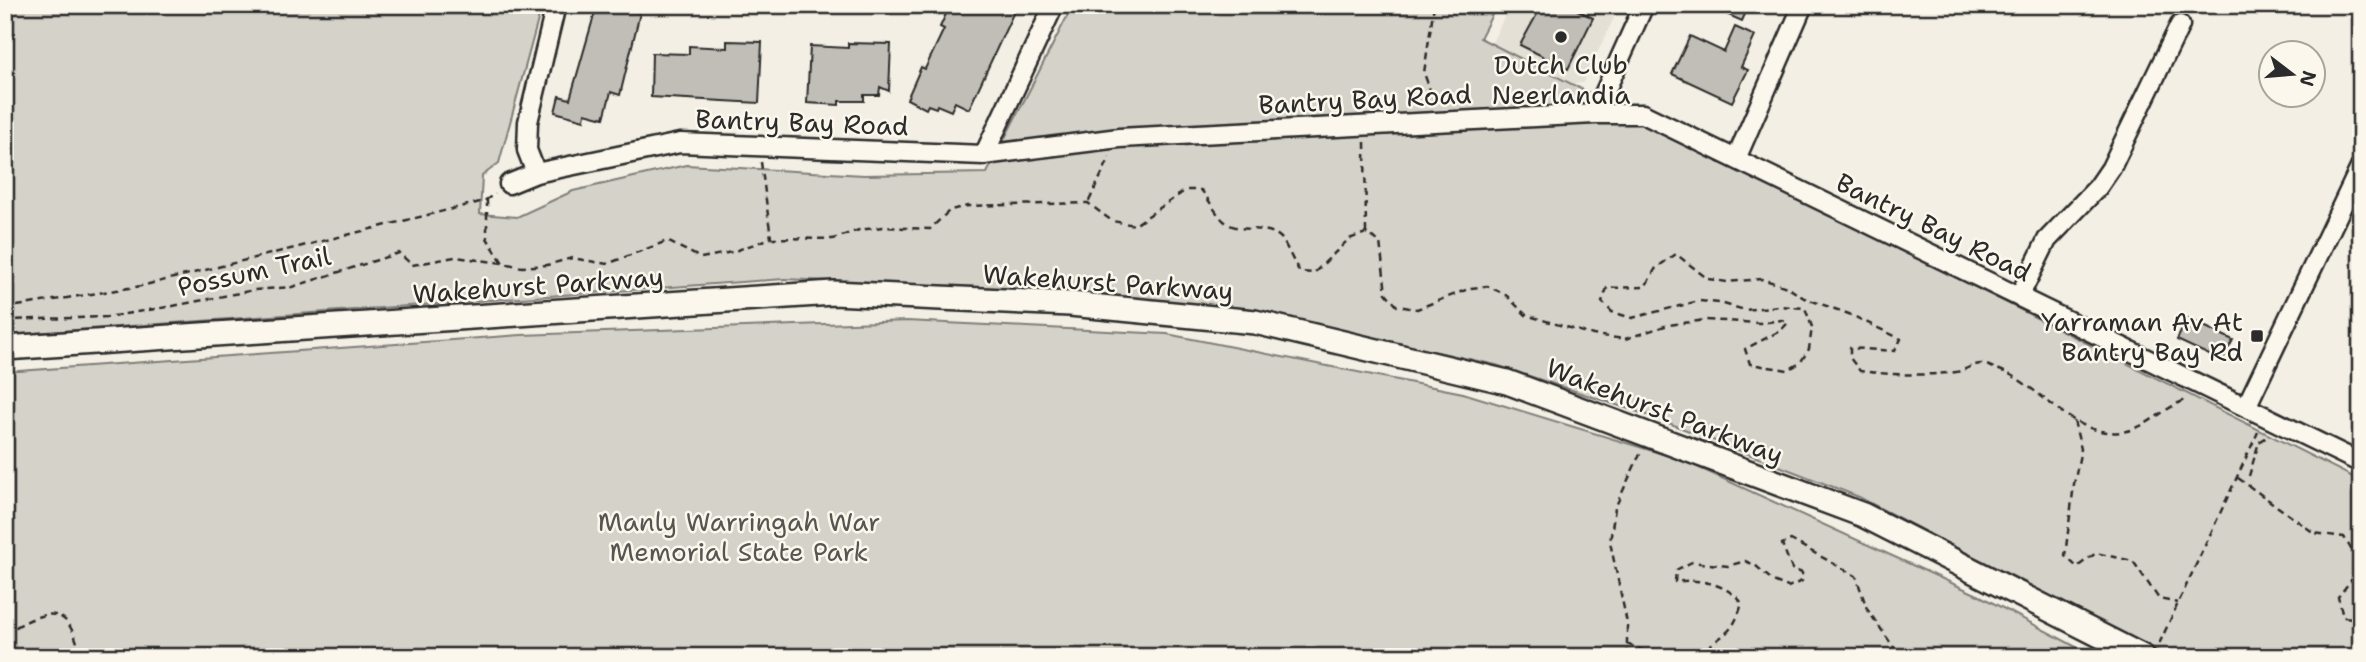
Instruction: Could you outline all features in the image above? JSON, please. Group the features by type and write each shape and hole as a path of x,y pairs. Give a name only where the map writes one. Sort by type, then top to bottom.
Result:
{"main road":[{"name":"Wakehurst Parkway","path":"5,348 833,293 1070,304 1255,321 1507,382 1863,515 2150,652"}],"street":[{"path":"536,173 527,150 527,122 556,5"},
{"path":"984,156 1054,5"},
{"path":"1595,114 1644,5"},
{"path":"1736,159 1803,5"},
{"path":"2019,297 2047,240 2098,187 2111,169 2180,25"},
{"name":"Bantry Bay Road","path":"509,184 536,173 680,143 984,156 1119,138 1440,121 1643,114 2361,463"},
{"path":"2246,407 2361,166"}],"path":[{"path":"1434,5 1424,73 1440,121"},
{"path":"1365,125 1366,233"},
{"path":"1119,138 1088,203 1111,221 1135,225 1186,190 1201,190 1224,221 1244,230 1269,231 1282,239 1300,272 1314,272 1349,239 1366,233"},
{"path":"759,146 771,238"},
{"path":"5,308 141,286 487,200 509,184"},
{"path":"487,200 487,239 503,263"},
{"name":"Possum Trail","path":"5,320 107,317 254,290 292,287 399,253 412,264 455,257 522,267 547,265 572,258 607,264 667,241 701,258 732,252 771,238 833,239 859,230 883,227 930,229 950,211 968,206 1088,203"},
{"path":"1366,233 1381,242 1386,293 1397,306 1417,309 1471,288 1487,286 1505,294 1526,315 1593,335 1625,339 1668,325 1706,320 1760,323 1782,320 1788,323 1780,331 1745,349 1750,364 1788,370 1800,363 1809,349 1812,327 1805,308 1778,306 1745,310 1699,301 1632,318 1612,312 1602,302 1607,288 1645,287 1657,268 1676,254 1708,279 1727,282 1762,279 1787,287 1804,298 1849,314 1901,339 1895,351 1850,348 1850,358 1860,371 1910,376 1959,372 1982,364 2013,374 2074,421 2094,429 2126,431 2148,423 2179,402 2192,397"},
{"path":"2150,652 2178,603 2238,478 2264,416"},
{"path":"2074,421 2081,449 2065,556 2077,567 2096,552 2133,561 2159,599 2178,603"},
{"path":"2249,476 2259,442 2274,432"},
{"path":"1627,657 1627,623 1610,542 1615,508 1648,435"},
{"path":"2238,478 2314,533 2344,537 2359,570 2338,597 2343,617 2361,619"},
{"path":"1699,657 1729,633 1742,603 1733,592 1724,587 1686,580 1675,582 1676,570 1692,562 1728,566 1745,561 1755,565 1773,581 1788,587 1802,582 1802,573 1792,569 1782,544 1791,540 1856,576 1867,609 1897,652 1933,657"},
{"path":"5,633 40,616 57,615 66,621 82,657"},
{"path":"1627,644 1659,657"},
{"path":"1752,657 1753,652 1781,657"}],"shaded area":[{"path":"1510,5 1620,5 1583,83 1469,91"}],"green space":[{"path":"5,5 542,5 499,163 482,176 480,214 517,217 573,191 686,165 864,175 987,173 1073,5 1497,5 1480,38 2361,481 2361,657 2170,657 2072,609 1859,497 1653,417 1496,365 1247,310 1044,290 784,279 5,335"},
{"name":"Manly Warringah War Memorial State Park","path":"907,321 1167,334 1463,393 1682,460 1980,596 2095,657 5,657 5,372 521,335"}],"building":[{"path":"597,5 633,5 632,11 640,13 620,95 611,92 604,118 585,113 584,120 555,112 559,96 570,99"},
{"path":"950,5 1017,5 969,109 955,102 951,111 937,105 936,108 928,105 926,109 907,99 921,67 925,69 944,29 940,27"},
{"name":"Dutch Club Neerlandia","path":"1542,5 1568,5 1593,18 1568,69 1520,45"},
{"path":"1706,5 1749,5 1742,21"},
{"path":"1735,27 1755,36 1741,67 1748,70 1732,102 1672,74 1690,36 1724,52"},
{"path":"727,41 762,42 759,103 651,97 652,53 689,54 689,46 727,48"},
{"path":"848,43 891,44 889,91 880,87 879,95 864,95 864,101 839,101 839,105 807,103 810,46 848,48"},
{"path":"2187,318 2233,340 2222,361 2177,340"}],"place":[{"name":"Dutch Club Neerlandia","path":"1561,37"},
{"name":"Yarraman Av At Bantry Bay Rd","path":"2257,336"}]}
